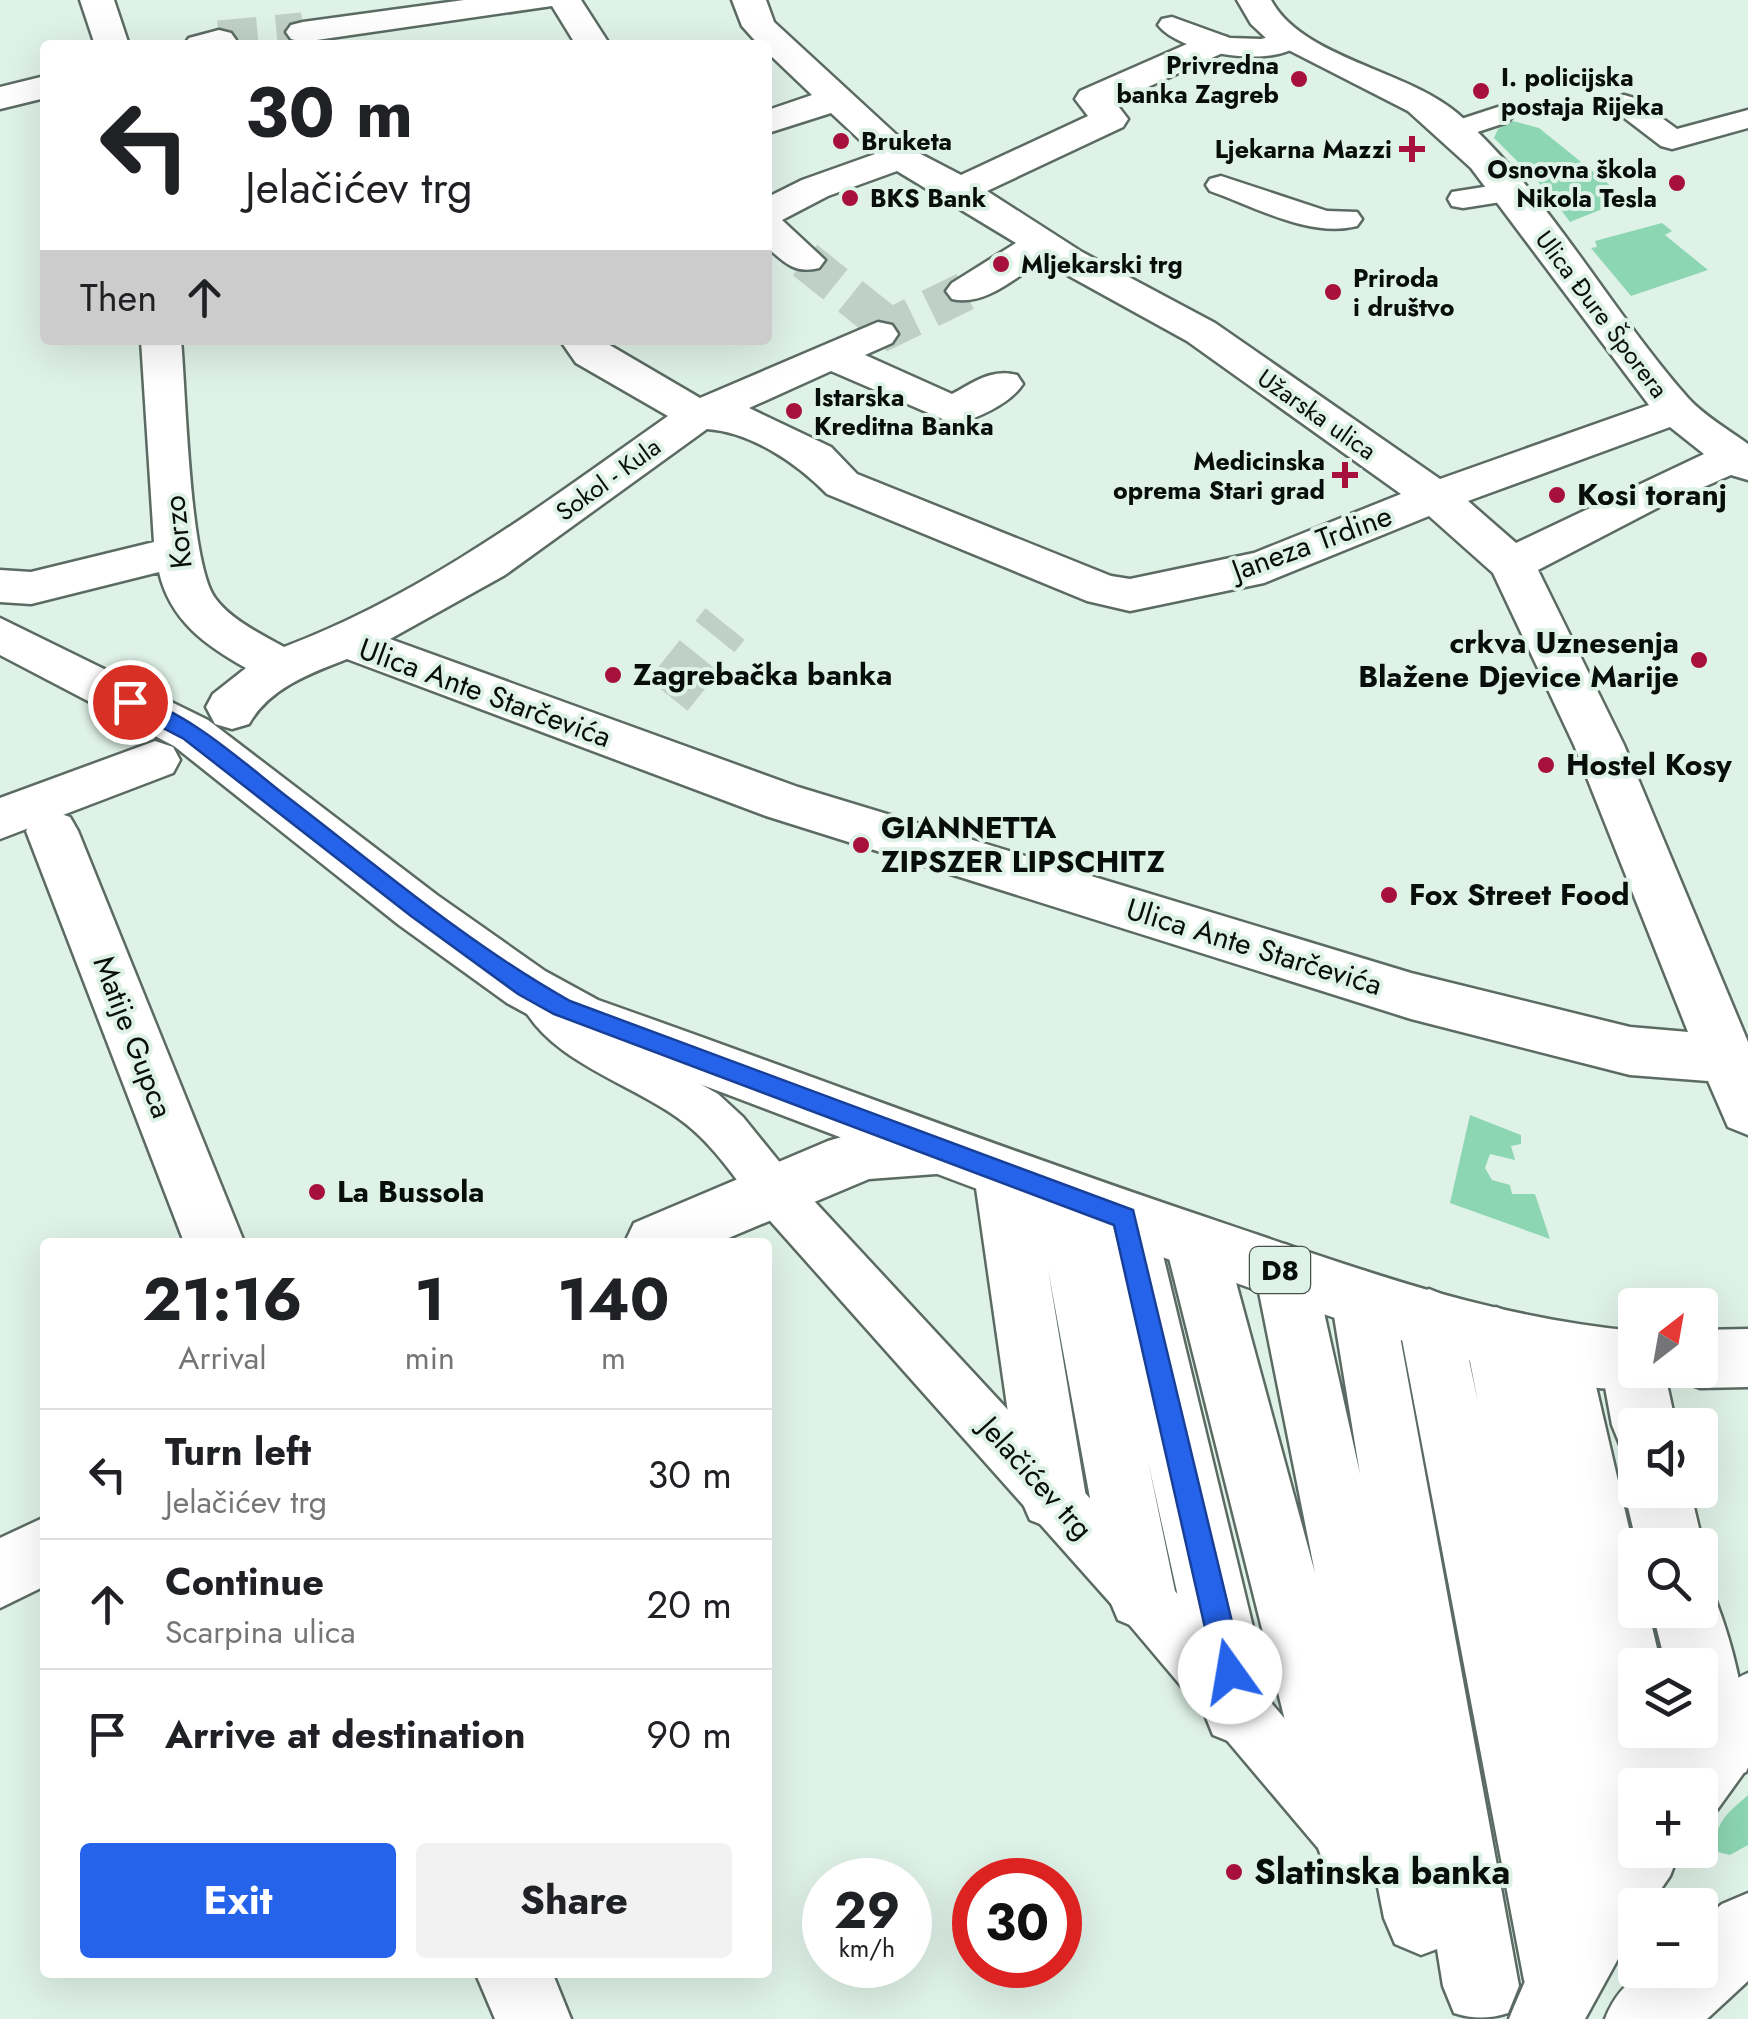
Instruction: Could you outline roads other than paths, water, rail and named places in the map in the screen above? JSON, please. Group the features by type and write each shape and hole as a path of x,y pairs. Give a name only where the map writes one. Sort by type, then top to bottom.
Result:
{"street":[{"path":"97,0 110,40"},
{"name":"Užarska ulica","path":"749,0 758,26 833,100 900,158 960,190 1042,244 1201,332 1435,497 1512,564 1599,745 1722,1026"},
{"name":"Ulica Đure Šporera","path":"1254,0 1264,23 1290,40 1400,90 1456,130 1509,192 1675,410 1741,461"},
{"path":"309,33 553,2 588,40"},
{"path":"960,190 1110,119 1093,99 1214,44"},
{"path":"0,98 40,88"},
{"path":"772,121 833,100"},
{"path":"772,152 814,189"},
{"path":"772,210 814,189 900,158"},
{"path":"772,231 805,260"},
{"path":"966,291 1042,244"},
{"name":"Sokol - Kula","path":"348,642 489,564 698,415 878,334"},
{"name":"Korzo","path":"161,345 177,552 186,592 195,607 238,643 281,666"},
{"path":"584,345 591,354 698,415"},
{"path":"832,356 954,411 1002,384"},
{"name":"Janeza Trdine","path":"698,415 732,418 816,457 842,484 1103,590 1130,596 1264,566 1435,497 1675,410"},
{"path":"1512,564 1647,495 1741,461"},
{"path":"10,585 177,552"},
{"name":"D8","path":"0,636 191,733 418,910 526,987 579,1016 1124,1218 1362,1298 1526,1344 1618,1358"},
{"name":"Ulica Ante Starčevića","path":"281,666 348,642 784,802 1411,996 1630,1051 1722,1026"},
{"path":"242,718 281,666"},
{"path":"27,822 160,767"},
{"name":"Matije Gupca","path":"27,822 212,1238"},
{"path":"1722,1026 1748,1110"},
{"path":"664,1238 773,1190 870,1154 936,1149"},
{"path":"1003,1174 1053,1497"},
{"path":"1064,1196 1142,1596"},
{"path":"1124,1218 1238,1710"},
{"path":"1195,1242 1351,1840"},
{"path":"1285,1272 1421,1918"},
{"path":"1362,1298 1490,2003"},
{"path":"1429,1318 1554,2000"},
{"path":"1526,1344 1627,1875 1554,2000"},
{"path":"1526,1344 1618,1648"},
{"path":"1718,1359 1748,1358"},
{"path":"1691,1628 1721,1747"},
{"path":"1643,2019 1666,2005 1748,1930"},
{"path":"515,1978 532,2019"}],"lane":[{"path":"1172,25 1214,44 1260,46 1290,40"},
{"path":"1624,104 1672,140 1748,119"},
{"path":"1456,130 1498,116"},
{"path":"1221,185 1320,220 1346,219"},
{"path":"1463,199 1509,192"},
{"name":"Jelačićev trg","path":"526,987 591,1045 701,1108 726,1131 773,1190 1142,1596 1490,2003"}],"tunnel":[{"path":"219,40 303,32"},
{"path":"805,260 890,328"},
{"path":"878,334 966,291"},
{"path":"668,695 725,624"}],"place":[{"name":"Privredna banka Zagreb","path":"1299,79"},
{"name":"I. policijska postaja Rijeka","path":"1481,91"},
{"name":"Bruketa","path":"841,141"},
{"name":"Ljekarna Mazzi","path":"1412,149"},
{"name":"Osnovna škola Nikola Tesla","path":"1677,183"},
{"name":"BKS Bank","path":"850,198"},
{"name":"Mljekarski trg","path":"1001,264"},
{"name":"Priroda i društvo","path":"1333,292"},
{"name":"Istarska Kreditna Banka","path":"794,411"},
{"name":"Medicinska oprema Stari grad","path":"1345,475"},
{"name":"Kosi toranj","path":"1557,495"},
{"name":"crkva Uznesenja Blažene Djevice Marije","path":"1699,660"},
{"name":"Zagrebačka banka","path":"613,675"},
{"name":"Hostel Kosy","path":"1546,765"},
{"name":"GIANNETTA ZIPSZER LIPSCHITZ","path":"861,845"},
{"name":"Fox Street Food","path":"1389,895"},
{"name":"La Bussola","path":"317,1192"},
{"name":"Slatinska banka","path":"1234,1872"}]}
